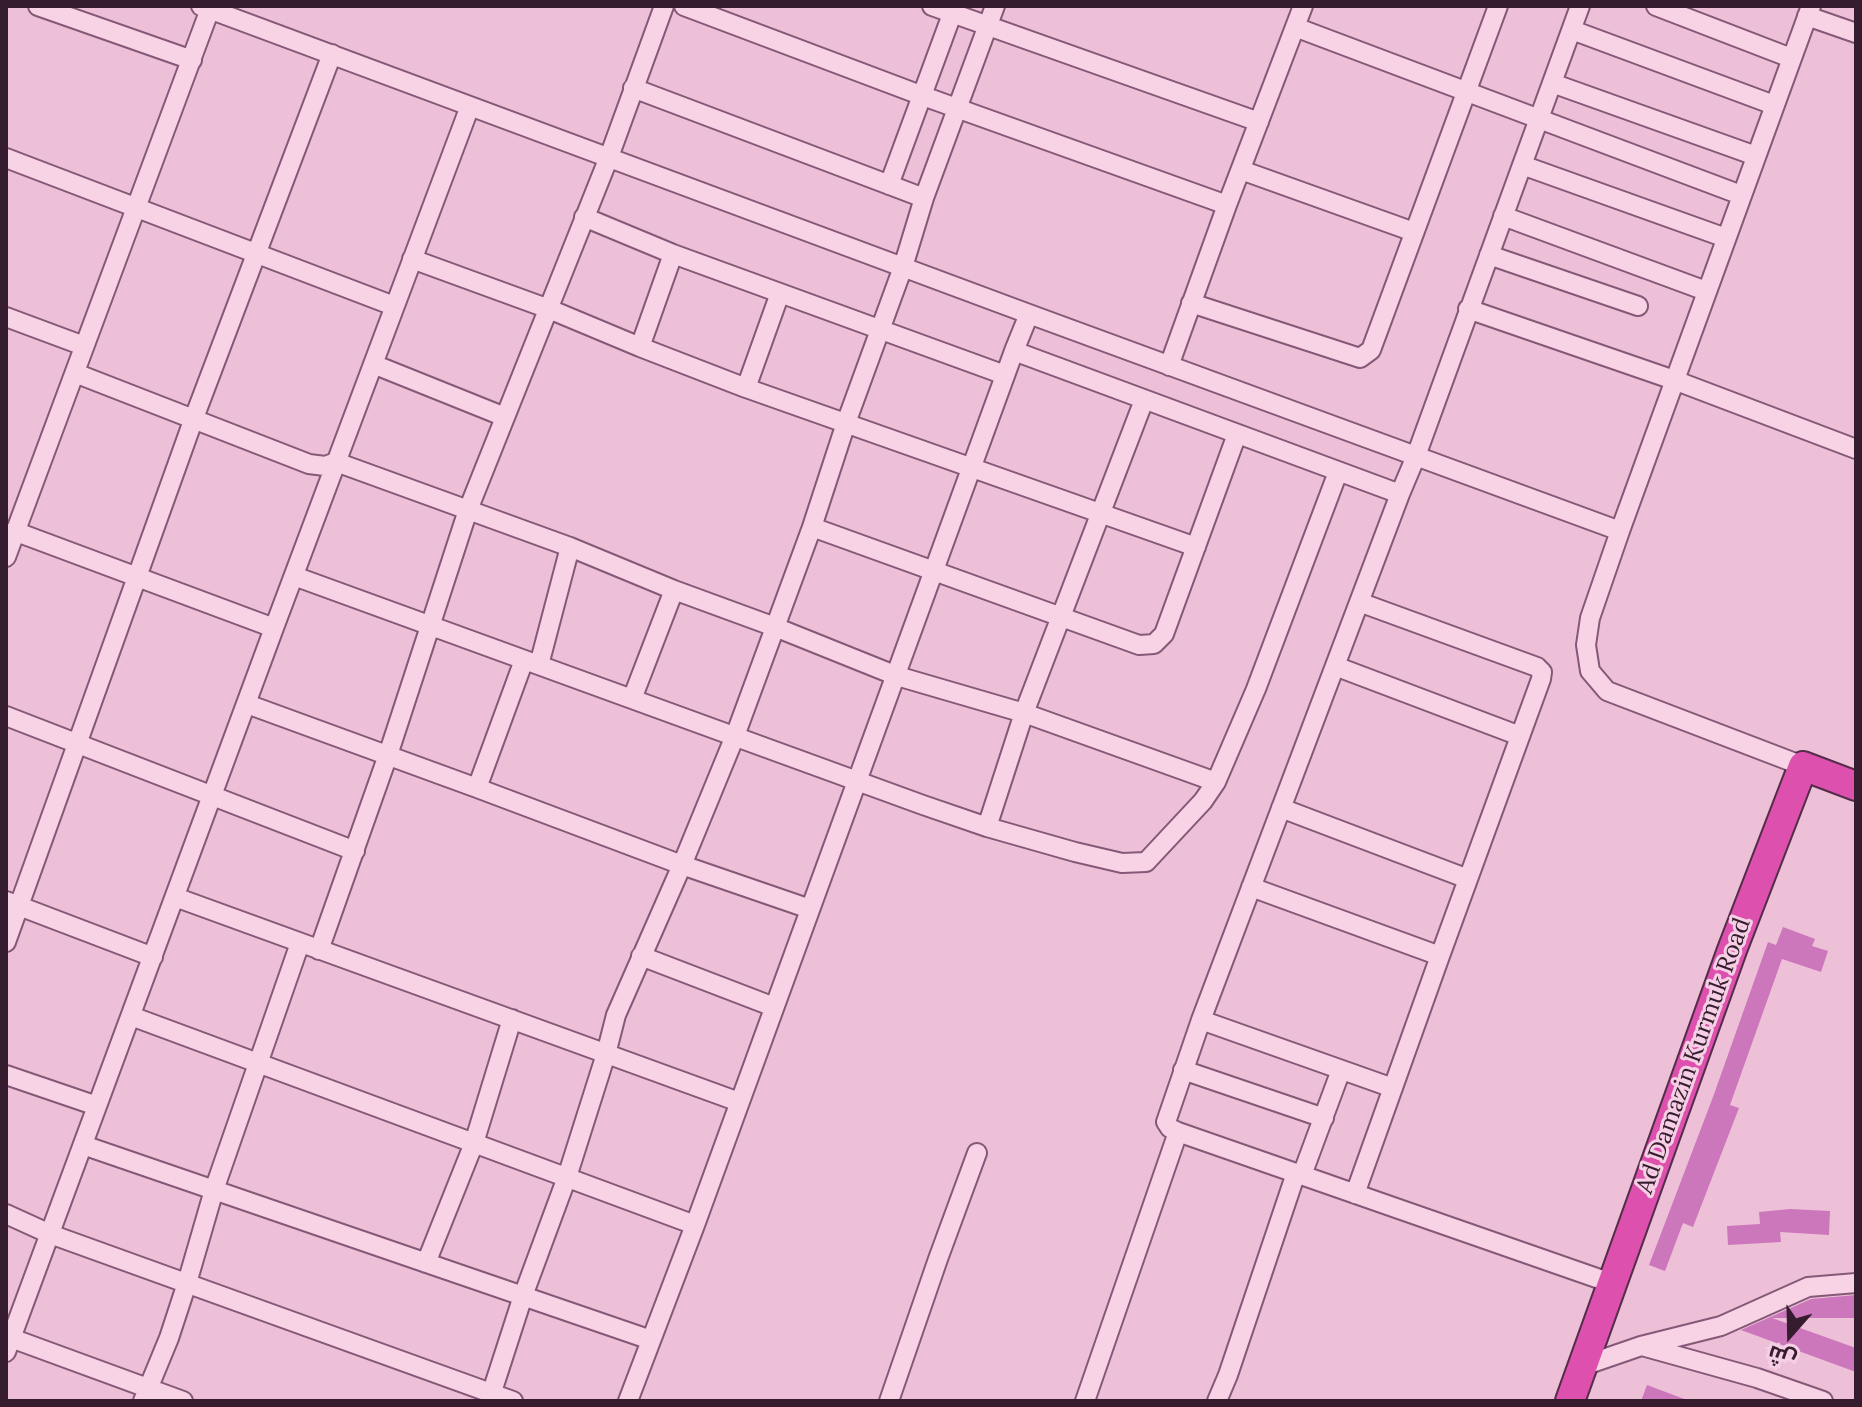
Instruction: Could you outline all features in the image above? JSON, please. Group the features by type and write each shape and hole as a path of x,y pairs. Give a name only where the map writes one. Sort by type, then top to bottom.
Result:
{"highway":[{"path":"1803,766 1856,786"},
{"name":"Ad Damazin Kurmuk Road","path":"1570,1401 1732,950 1803,766"}],"street":[{"path":"38,6 192,60"},
{"path":"319,950 388,755 468,510 609,157 664,6"},
{"path":"684,6 1227,205"},
{"path":"932,6 954,10 987,27 1259,122"},
{"path":"490,1397 567,1177 616,1015 735,736 812,527 924,198 995,6"},
{"path":"1169,366 1303,6"},
{"path":"1191,303 1360,358 1371,350 1498,6"},
{"path":"1580,6 1416,456 1166,1119 1167,1126 1178,1132 1611,1283"},
{"path":"1656,6 1791,58"},
{"path":"6,557 192,60 217,9 1029,314 1620,531"},
{"path":"889,185 954,10"},
{"path":"1803,766 1607,691 1590,671 1586,645 1590,618 1620,531 1809,11 1856,33"},
{"path":"1295,27 1741,195"},
{"path":"1572,30 1774,105"},
{"path":"6,942 13,904 78,744 194,418 332,54"},
{"path":"1552,83 1756,156"},
{"path":"633,88 924,198"},
{"path":"183,1401 146,1395 9,1345 470,106"},
{"path":"6,158 394,306"},
{"path":"1522,165 1726,238"},
{"path":"1241,170 1414,232"},
{"path":"1503,216 1706,291"},
{"path":"584,217 673,254 1005,375"},
{"path":"640,347 673,254"},
{"path":"1489,255 1638,306"},
{"path":"412,259 549,309 746,388 1196,547"},
{"path":"746,388 780,293"},
{"path":"1468,309 1674,380 1856,449"},
{"path":"628,1401 1029,314"},
{"path":"6,317 84,346"},
{"path":"1014,351 1400,494"},
{"path":"373,364 505,417"},
{"path":"75,373 309,464 325,466 336,462 570,547 897,676 1024,713 1216,782"},
{"path":"987,827 1024,713 1144,400"},
{"path":"812,527 1139,645 1154,644 1164,634 1237,434"},
{"path":"294,576 987,827 1122,863 1146,862 1203,801 1216,782 1256,689 1338,472"},
{"path":"14,531 274,628"},
{"path":"477,788 531,662 570,547"},
{"path":"632,699 674,590"},
{"path":"1355,1194 1542,672 1537,667 1359,602"},
{"path":"1335,666 1520,736"},
{"path":"247,704 682,865 810,909"},
{"path":"6,716 355,851"},
{"path":"1281,808 1468,879"},
{"path":"1251,887 1440,956"},
{"path":"175,897 739,1102"},
{"path":"13,904 153,957"},
{"path":"146,1395 169,1338 214,1190 300,943"},
{"path":"641,956 774,1007"},
{"path":"131,1016 695,1225"},
{"path":"426,1263 474,1143 512,1019"},
{"path":"1201,1020 1393,1088"},
{"path":"1183,1070 1324,1118"},
{"path":"1217,1401 1299,1174 1341,1070"},
{"path":"6,1075 97,1106"},
{"path":"1085,1401 1178,1132"},
{"path":"83,1145 651,1340"},
{"path":"889,1401 977,1153"},
{"path":"6,1214 50,1234 490,1397 513,1401"},
{"path":"1583,1366 1641,1346 1721,1326 1808,1287 1856,1283"},
{"path":"1641,1346 1757,1378 1823,1401"}],"building":[{"path":"1783,927 1815,939 1812,946 1828,951 1821,972 1782,959 1730,1105 1739,1108 1693,1227 1683,1223 1665,1271 1649,1265 1768,942 1776,945"},
{"path":"1790,1209 1830,1211 1829,1235 1780,1232 1781,1242 1728,1245 1727,1226 1760,1224 1759,1212"},
{"path":"1856,1295 1856,1318 1772,1318 1856,1348 1856,1372 1741,1330 1811,1299"},
{"path":"1647,1385 1687,1400 1687,1401 1641,1401"}]}
